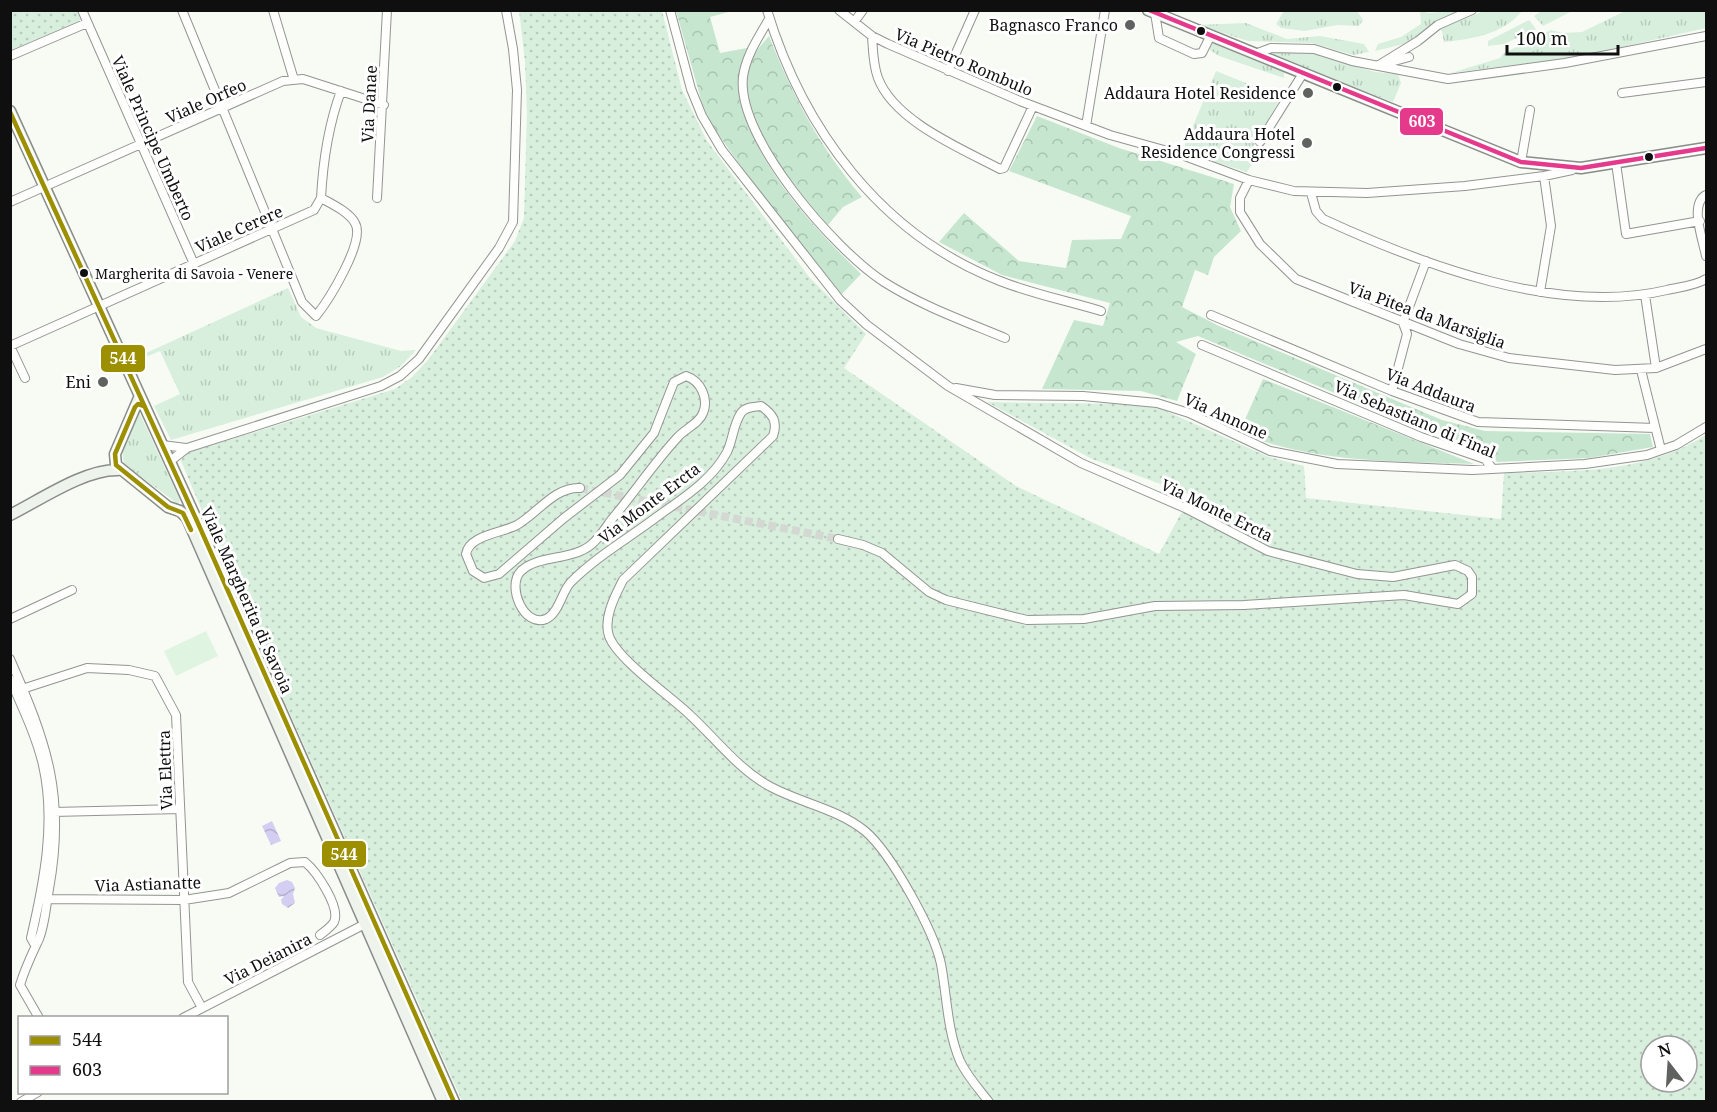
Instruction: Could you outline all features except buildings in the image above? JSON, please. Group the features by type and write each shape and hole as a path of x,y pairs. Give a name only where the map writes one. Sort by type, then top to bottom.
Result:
{"street":[{"name":"Viale Principe Umberto","path":"82,10 194,264"},
{"path":"182,10 302,302 316,316 351,258 358,237 355,223 336,206 321,198 323,163 330,119 341,91"},
{"path":"273,10 294,80"},
{"name":"Via Danae","path":"377,198 384,105 387,10"},
{"path":"169,462 187,448 391,382 419,359 500,249 513,222 517,136 515,63 506,10"},
{"name":"Via Monte Ercta","path":"670,10 691,89 702,116 722,150 806,260 840,300 867,325 948,386 1081,463 1185,508 1268,551 1357,574 1393,577 1455,565 1468,571 1472,577 1472,594 1458,604 1404,595 1244,605 1155,606 1084,619 1027,620 946,600 929,592 882,553 863,545 838,539"},
{"name":"Via Pietro Rombulo","path":"839,10 872,36 1033,106 1129,142 1182,155 1273,187 1311,193 1411,190 1544,176 1581,168"},
{"path":"854,22 863,10"},
{"path":"948,70 975,10"},
{"path":"1086,126 1105,10"},
{"path":"1378,66 1418,41 1438,25 1472,10"},
{"path":"1151,12 1521,162 1581,168 1707,148"},
{"path":"1151,12 1159,38 1191,53 1202,53 1210,37"},
{"path":"768,15 785,62 821,132 863,188 899,221 946,254 1000,281 1101,311"},
{"path":"768,15 746,61 742,80 744,100 748,114 768,152 797,195 838,244 882,281 933,308 1005,338"},
{"path":"10,56 87,23"},
{"path":"872,36 878,78 892,100 932,132 1000,169 1004,168 1033,106"},
{"path":"1253,54 1271,48 1306,48 1378,66 1448,79 1566,63 1707,36"},
{"path":"1378,66 1409,57"},
{"path":"1260,142 1302,75"},
{"name":"Viale Orfeo","path":"10,202 283,81 303,79 384,105"},
{"path":"1623,93 1707,82"},
{"path":"1521,162 1530,110"},
{"name":"Viale Margherita di Savoia","path":"10,111 139,404 162,445 187,519 443,1101"},
{"path":"1616,163 1626,234 1700,221"},
{"path":"1540,292 1551,226 1544,176"},
{"name":"Via Pitea da Marsiglia","path":"1250,180 1240,198 1240,212 1260,244 1284,269 1311,287 1459,344 1509,358 1562,366 1641,370 1656,368 1707,349"},
{"path":"1311,193 1316,212 1323,219 1426,261 1504,286 1540,292 1633,298 1707,279"},
{"path":"1707,195 1698,203 1707,256"},
{"name":"Viale Cerere","path":"11,346 314,210 321,198"},
{"path":"1392,391 1407,334 1403,323 1426,261"},
{"path":"1645,295 1656,368"},
{"name":"Via Addaura","path":"1211,315 1392,391 1478,422 1655,428"},
{"name":"Via Sebastiano di Final","path":"1202,345 1421,437 1485,459 1492,468 1585,464 1661,450 1676,445 1707,426"},
{"path":"11,346 25,378"},
{"path":"1641,370 1661,450"},
{"name":"Via Monte Ercta","path":"580,488 559,492 522,521 473,541 466,554 473,571 484,578 499,574 564,518 620,475 654,433 674,382 686,376 697,382 705,398 704,412 700,419 678,436 592,544 571,555 531,566 518,576 515,586 519,602 528,614 537,619 549,617 565,590 595,561 696,488 715,470 728,451 741,412 747,408 761,406 772,415 775,429 773,436 623,580 610,611 609,636 623,656 690,715 751,774 772,788 847,820 865,831 881,847 894,865 933,938 940,962 954,1044 961,1064 989,1101"},
{"name":"Via Annone","path":"948,386 995,395 1094,396 1157,403 1190,413 1270,451 1296,458 1336,464 1472,470 1492,468"},
{"path":"10,515 88,476 115,454 139,404"},
{"path":"162,445 187,448"},
{"path":"115,454 118,470 168,507 183,507"},
{"path":"88,476 118,470"},
{"name":"Viale Margherita di Savoia","path":"183,507 454,1101"},
{"path":"10,619 72,590"},
{"path":"10,659 19,690 47,753 52,812 43,899 31,938 35,945 20,985 38,1016"},
{"name":"Via Elettra","path":"19,690 87,668 129,670 154,676 176,715 188,982 202,1008"},
{"path":"10,679 19,690"},
{"path":"52,812 180,809"},
{"name":"Via Astianatte","path":"43,899 184,900 229,893 290,863 305,862 314,869 335,912 334,922 320,935"},
{"name":"Via Deianira","path":"185,1016 364,924"}],"green space":[{"path":"76,10 81,20 11,50 11,12"},
{"path":"519,10 662,11 682,90 707,141 810,278 866,334 844,368 1016,486 1159,554 1191,495 1092,459 987,402 1125,404 1159,408 1269,457 1304,466 1306,498 1501,519 1504,473 1557,472 1634,464 1682,448 1706,435 1706,1101 462,1101 247,617 181,461 185,454 193,451 395,389 412,377 428,360 515,241 524,218 527,112 525,62"},
{"path":"1543,10 1572,11 1543,26 1534,16"},
{"path":"676,11 732,11 710,17 720,53 747,48 740,77 743,108 755,140 772,171 794,201 861,274 841,295 767,203 711,124 702,103"},
{"path":"1284,11 1357,11 1363,20 1359,26 1337,25 1305,31 1281,28 1276,24"},
{"path":"1420,11 1429,13 1455,11 1455,14 1404,44 1375,51 1378,44 1401,37 1421,24"},
{"path":"1484,11 1522,11 1506,25 1487,34 1444,42 1442,31 1439,29"},
{"path":"1625,11 1706,11 1706,28 1578,57 1451,73 1500,58 1504,53 1551,30 1563,33 1582,32"},
{"path":"1529,20 1536,29 1504,44 1488,46 1488,41"},
{"path":"1246,23 1287,39 1320,36 1364,44 1369,52 1353,55 1312,43 1248,41 1198,25"},
{"path":"769,36 787,79 809,121 833,160 862,197 843,207 828,225 800,192 770,150 749,104 746,82 750,62"},
{"path":"1214,44 1284,72 1284,78 1219,56 1210,50 1209,45"},
{"path":"1309,52 1375,72 1398,74 1401,83 1393,102 1272,57 1272,54"},
{"path":"1216,71 1281,97 1253,148 1258,154 1247,172 1182,152"},
{"path":"1037,116 1119,148 1234,184 1230,207 1241,231 1214,257 1208,275 1195,270 1182,307 1219,326 1442,420 1485,431 1650,434 1653,447 1589,458 1497,462 1491,454 1351,400 1198,336 1176,342 1196,354 1177,401 1141,391 1042,389 1074,320 1103,326 1110,303 1002,275 939,242 964,213 1019,261 1066,268 1072,240 1121,239 1131,216 1009,171"},
{"path":"288,288 301,317 316,328 401,351 416,350 401,366 383,377 171,440 154,406 180,394 160,351 134,362 133,359"},
{"path":"1263,379 1474,464 1355,459 1297,450 1239,433"},
{"path":"139,412 180,500 178,504 124,464 122,449"},
{"path":"206,631 218,656 176,676 164,651"}],"water":[{"path":"272,821 281,841 271,845 262,826"},
{"path":"287,880 292,882 295,888 293,894 295,903 288,908 282,904 281,900 284,896 279,897 275,888 279,883"}],"tunnel":[{"path":"580,488 838,539"}],"transit line":[{"name":"603","path":"1149,10 1521,162 1581,168 1706,148"},
{"name":"544","path":"10,112 197,521 454,1102"},
{"name":"544","path":"144,406 138,404 135,407 115,454 116,465 168,507 183,513 191,530"}],"place":[{"name":"Bagnasco Franco","path":"1130,25"},
{"name":"Addaura Hotel Residence","path":"1308,93"},
{"name":"Addaura Hotel Residence Congressi","path":"1307,143"},
{"name":"Margherita di Savoia - Venere","path":"84,273"},
{"name":"Eni","path":"103,382"}]}
